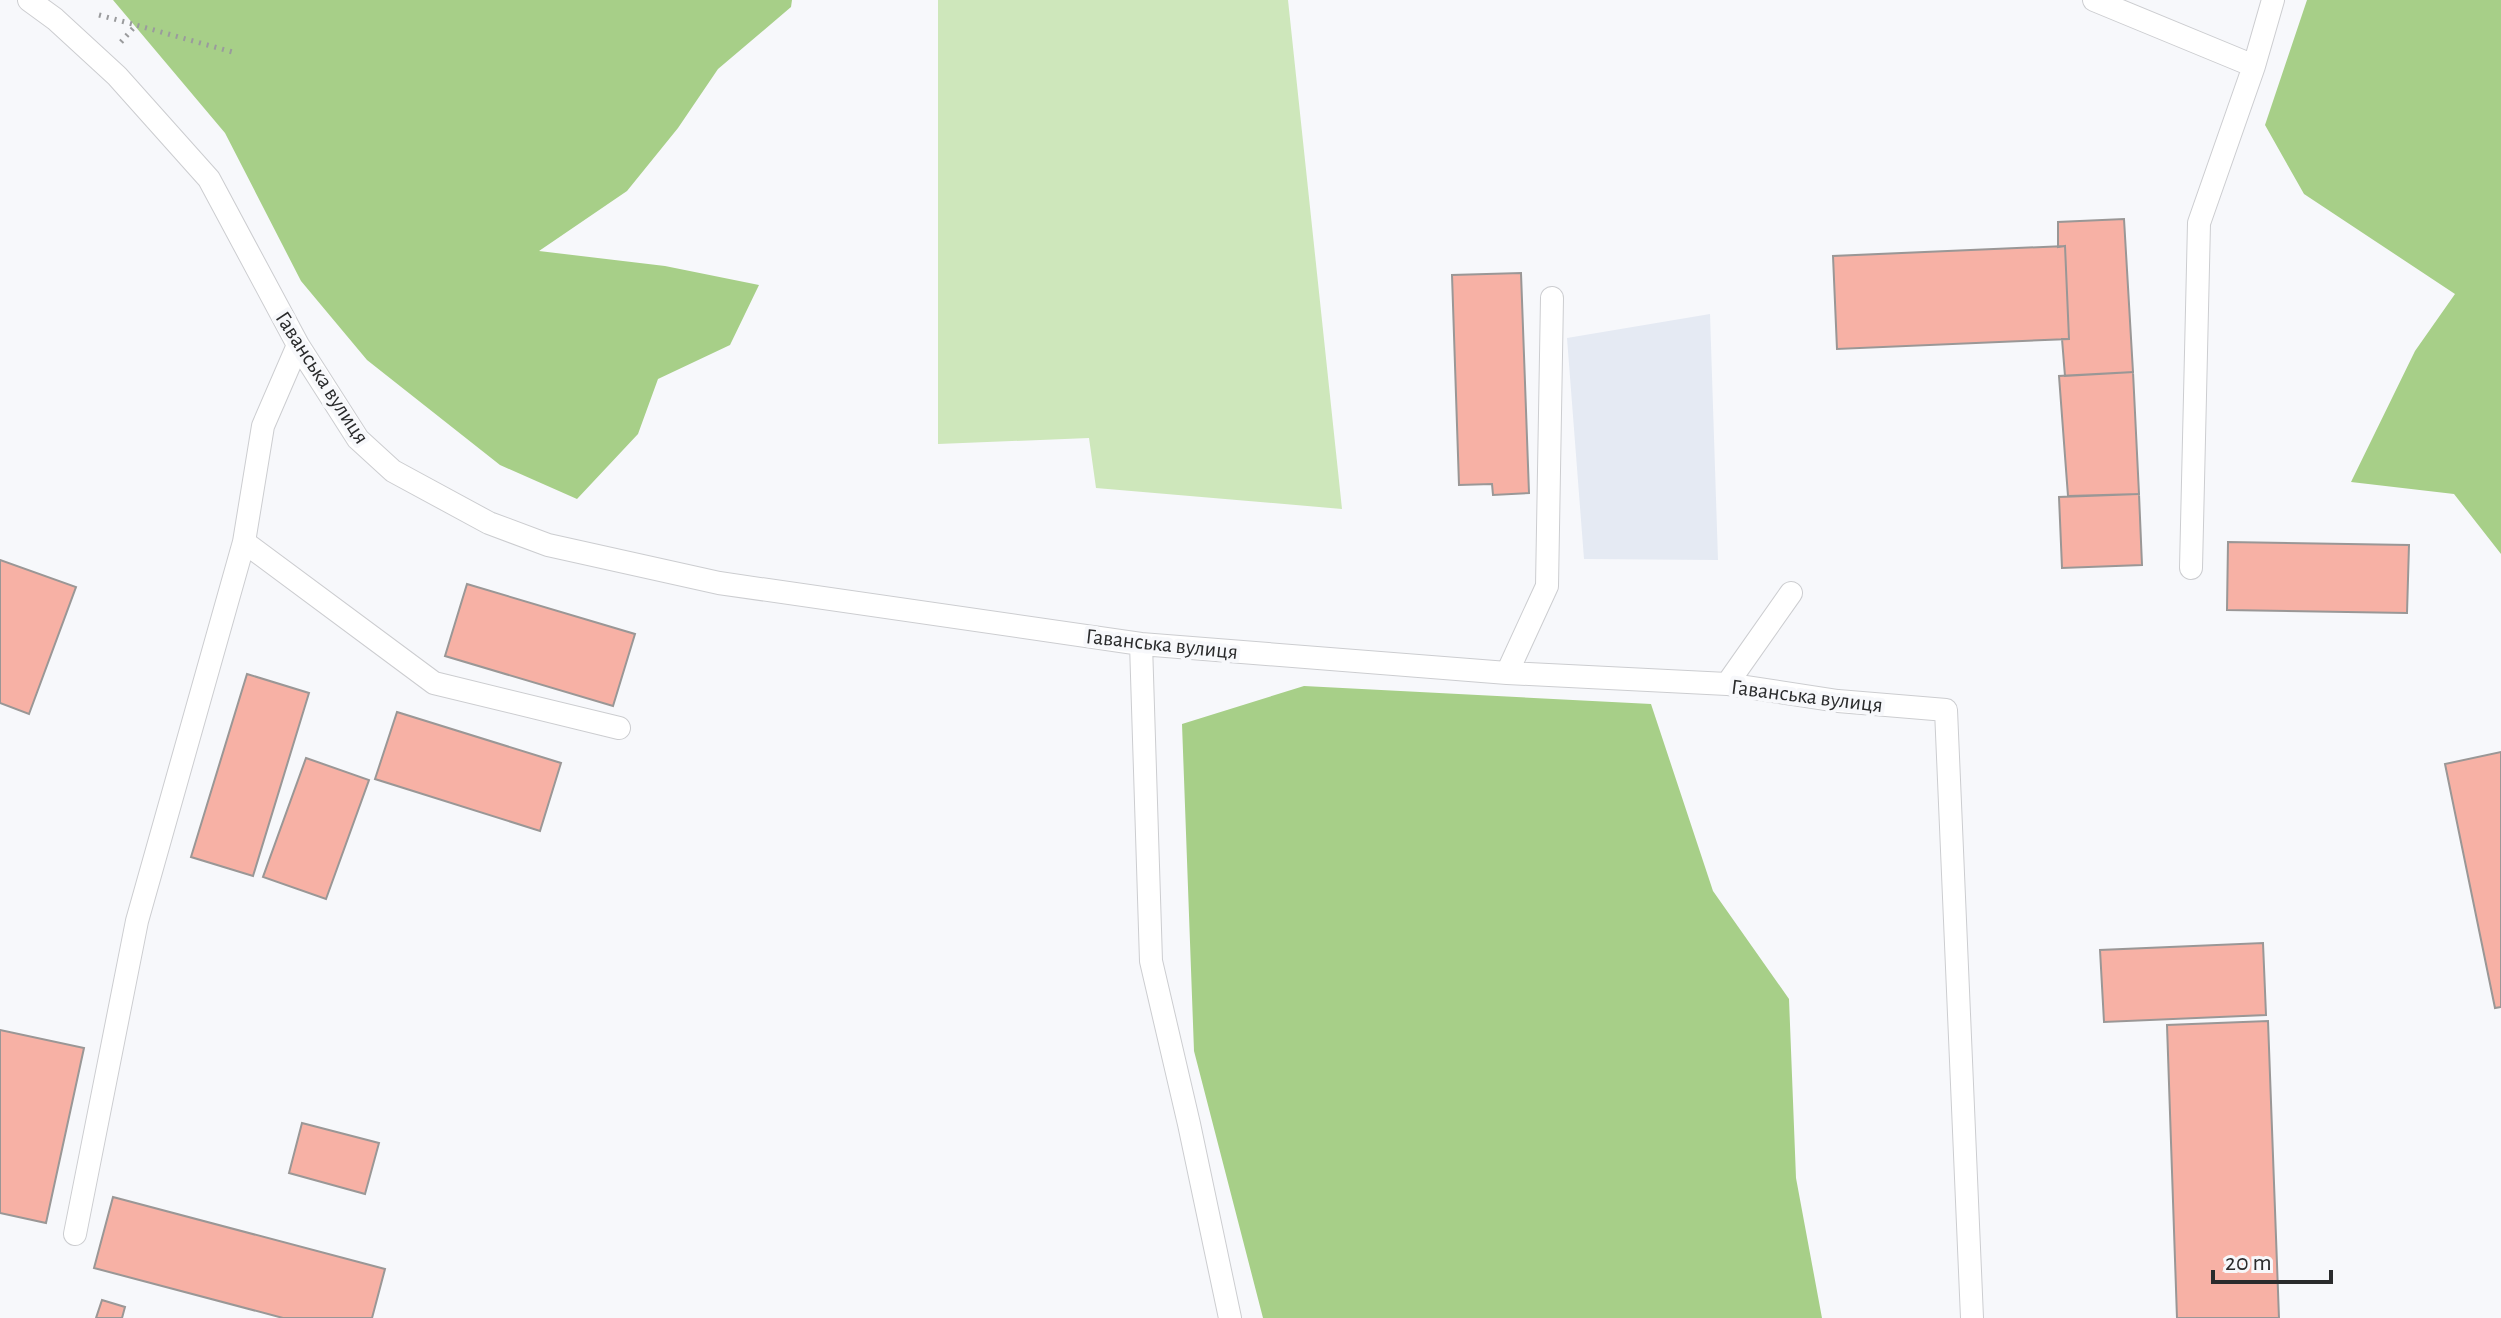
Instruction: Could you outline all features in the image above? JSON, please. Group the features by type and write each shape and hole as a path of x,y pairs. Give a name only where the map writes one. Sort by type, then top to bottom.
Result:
{"lane":[{"name":"Гаванська вулиця","path":"29,0 55,19 117,76 209,179 298,345 358,439 393,471 489,523 534,539 719,583 1141,644 1507,673 1727,684 1838,701 1946,710 1972,1318"},
{"path":"2094,0 2254,66"},
{"path":"2191,568 2199,223 2254,66 2273,0"},
{"path":"1507,673 1547,586 1552,298"},
{"path":"75,1234 137,921 244,542 263,426 298,345"},
{"path":"244,542 434,683 619,728"},
{"path":"1727,684 1791,593"},
{"path":"1141,644 1151,961 1230,1318"}],"path":[{"path":"88,13 236,53"},
{"path":"101,63 136,25"}],"shaded area":[{"path":"1710,314 1718,560 1584,559 1567,338"}],"green space":[{"path":"113,0 792,0 791,7 718,69 678,128 627,191 539,251 665,266 759,285 730,345 658,379 638,434 577,499 500,465 367,360 301,281 225,133"},
{"path":"938,0 1288,0 1342,509 1096,488 1089,438 938,444"},
{"path":"2307,0 2501,0 2501,554 2454,494 2351,482 2415,351 2455,294 2304,194 2265,125"},
{"path":"1304,686 1651,704 1713,891 1789,999 1796,1178 1822,1318 1263,1318 1194,1051 1182,724"}],"building":[{"path":"2124,219 2133,372 2065,376 2062,339 2069,339 2065,246 2058,247 2058,222"},
{"path":"2065,246 2069,339 1837,349 1833,256"},
{"path":"1521,273 1529,493 1493,495 1492,484 1459,485 1452,275"},
{"path":"2133,372 2139,494 2068,496 2059,376"},
{"path":"2139,494 2142,565 2062,568 2059,497"},
{"path":"2228,542 2409,545 2407,613 2227,610"},
{"path":"0,560 76,587 29,714 0,703"},
{"path":"467,584 635,634 613,706 445,656"},
{"path":"247,674 309,693 253,876 191,857"},
{"path":"397,712 561,763 540,831 375,779"},
{"path":"2501,752 2501,1007 2495,1008 2445,764"},
{"path":"306,758 369,780 326,899 263,877"},
{"path":"2263,943 2266,1015 2104,1022 2100,950"},
{"path":"2268,1021 2279,1318 2177,1318 2167,1025"},
{"path":"0,1030 84,1048 46,1223 0,1213"},
{"path":"302,1123 379,1143 365,1194 289,1173"},
{"path":"113,1197 385,1269 372,1318 283,1318 94,1268"},
{"path":"102,1300 125,1307 122,1318 96,1318"}]}
